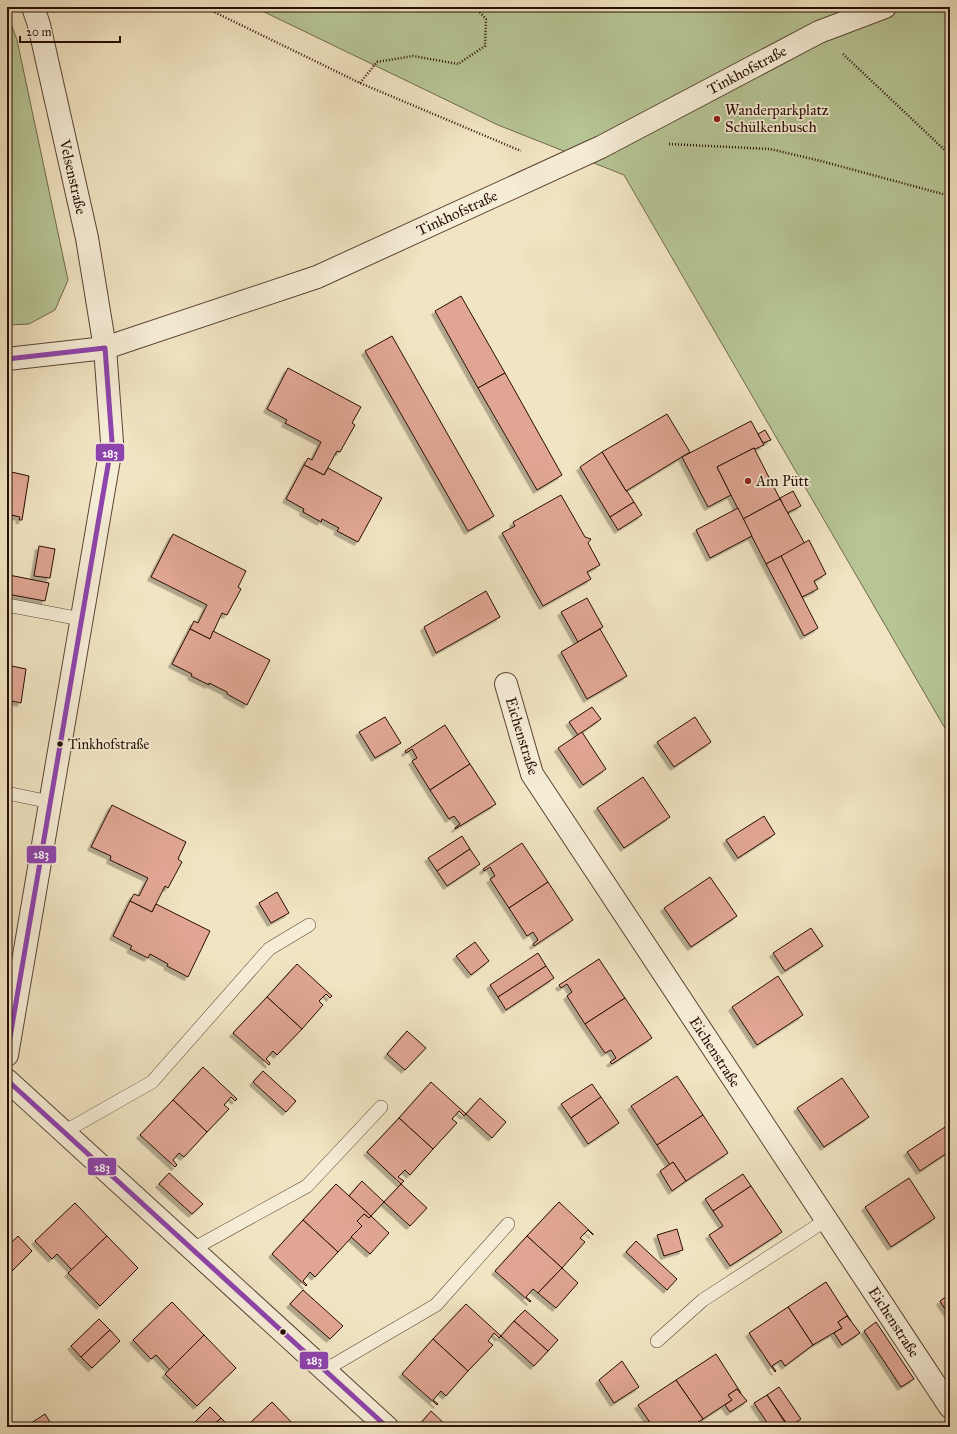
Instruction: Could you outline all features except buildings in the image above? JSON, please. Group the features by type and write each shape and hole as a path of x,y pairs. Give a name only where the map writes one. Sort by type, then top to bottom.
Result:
{"street":[{"name":"Velsenstraße","path":"7,1055 13,981 50,802 112,442 105,348 86,238 39,25 33,7"},
{"name":"Tinkhofstraße","path":"7,359 105,348 317,277 601,147 819,32 885,7"},
{"name":"Eichenstraße","path":"506,684 532,774 950,1407"},
{"path":"7,1080 387,1427"}],"lane":[{"path":"7,605 82,619"},
{"path":"7,793 50,802"},
{"path":"64,1132 152,1082 269,949 309,925"},
{"path":"193,1249 307,1186 380,1107"},
{"path":"657,1341 704,1300 826,1220"},
{"path":"325,1370 436,1305 508,1224"}],"path":[{"path":"204,7 360,83 528,153"},
{"path":"360,83 377,62 412,56 458,64 485,46 486,19 475,7"},
{"path":"819,32 950,155"},
{"path":"662,143 770,149 821,161 950,196"}],"green space":[{"path":"254,7 950,7 950,737 624,175 498,125"},
{"path":"7,13 17,40 68,280 55,310 29,324 7,325"}],"transit line":[{"name":"283","path":"7,359 105,348 112,442 7,1055"},
{"name":"283","path":"7,1080 387,1427"}],"place":[{"name":"Wanderparkplatz Schülkenbusch","path":"717,119"},
{"name":"Am Pütt","path":"748,481"},
{"name":"Tinkhofstraße","path":"60,744"}]}
